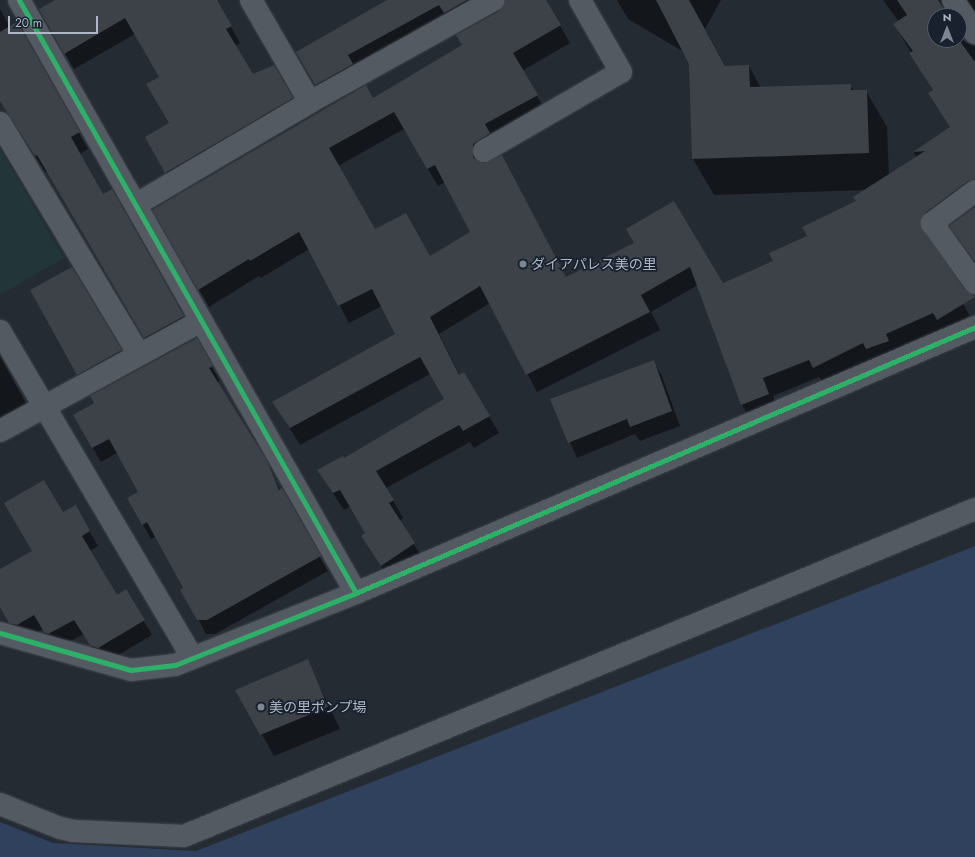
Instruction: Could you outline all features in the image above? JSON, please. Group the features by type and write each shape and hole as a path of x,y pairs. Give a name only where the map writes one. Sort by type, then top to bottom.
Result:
{"street":[{"path":"19,0 137,204 201,321 356,593"},
{"path":"251,0 310,102"},
{"path":"137,204 310,102 494,0"},
{"path":"484,151 621,72 580,0"},
{"path":"953,0 975,33"},
{"path":"0,123 138,354"},
{"path":"975,191 932,223 975,283"},
{"path":"0,431 138,354 201,321"},
{"path":"0,633 131,670 175,665 356,593 975,327"},
{"path":"0,331 192,657"},
{"path":"0,804 67,830 184,836 975,509"}],"green space":[{"path":"0,149 64,258 0,295"}],"water":[{"path":"975,546 975,857 0,857 0,822 53,843 196,851"}],"building":[{"path":"55,0 217,0 232,26 226,29 253,74 274,65 293,98 165,173 145,137 169,123 146,84 159,77 125,18 64,54 39,9"},
{"path":"387,0 467,0 444,13 439,5 348,55 353,64 315,85 296,52"},
{"path":"505,0 546,0 561,25 513,53 538,95 485,124 490,133 473,144 473,158 484,163 502,155 566,277 634,243 626,229 674,201 723,283 773,261 769,253 807,236 802,227 856,201 853,197 925,151 913,152 950,127 928,93 933,90 909,53 913,51 893,24 907,15 897,0 938,0 944,8 927,8 927,48 965,48 975,62 975,179 968,181 925,213 920,225 965,290 975,297 937,320 933,313 886,334 889,341 866,349 863,343 813,368 809,360 763,378 769,394 741,405 690,267 641,295 650,312 526,375 480,286 430,317 459,375 464,372 490,416 463,431 459,425 376,471 394,500 389,503 415,543 381,566 361,536 365,533 340,490 333,493 317,470 343,456 344,458 444,399 420,357 290,428 272,402 395,334 372,289 338,306 299,232 250,261 249,259 198,290 152,210 366,85 373,98 462,45 456,35 499,11","holes":["394,112 427,169 435,165 470,232 430,256 406,213 375,229 329,148"]},
{"path":"656,0 689,0 725,66 749,65 750,87 851,84 851,90 867,90 869,153 692,159 689,64"},
{"path":"17,22 80,132 71,137 103,194 112,189 184,316 144,338 37,155 35,156 0,101 0,32"},
{"path":"975,207 975,262 949,226"},
{"path":"72,267 122,350 77,375 30,290"},
{"path":"197,338 213,366 209,368 266,459 279,490 282,488 321,556 207,620 197,620 180,590 183,588 147,522 142,525 127,498 138,492 109,439 92,448 73,415 94,403 90,396"},
{"path":"654,360 672,411 630,427 627,419 568,443 550,399"},
{"path":"44,480 63,512 76,505 90,531 82,536 117,595 126,589 145,620 98,648 90,645 74,620 48,634 44,632 34,615 17,625 9,623 0,607 0,569 32,551 4,503"},
{"name":"美の里ポンプ場","path":"308,659 328,707 260,735 235,690"}],"cycle path":[{"path":"19,0 356,593"},
{"path":"0,633 131,670 175,665 356,593 975,327"}],"place":[{"name":"ダイアパレス美の里","path":"523,264"},
{"name":"美の里ポンプ場","path":"261,707"}]}
